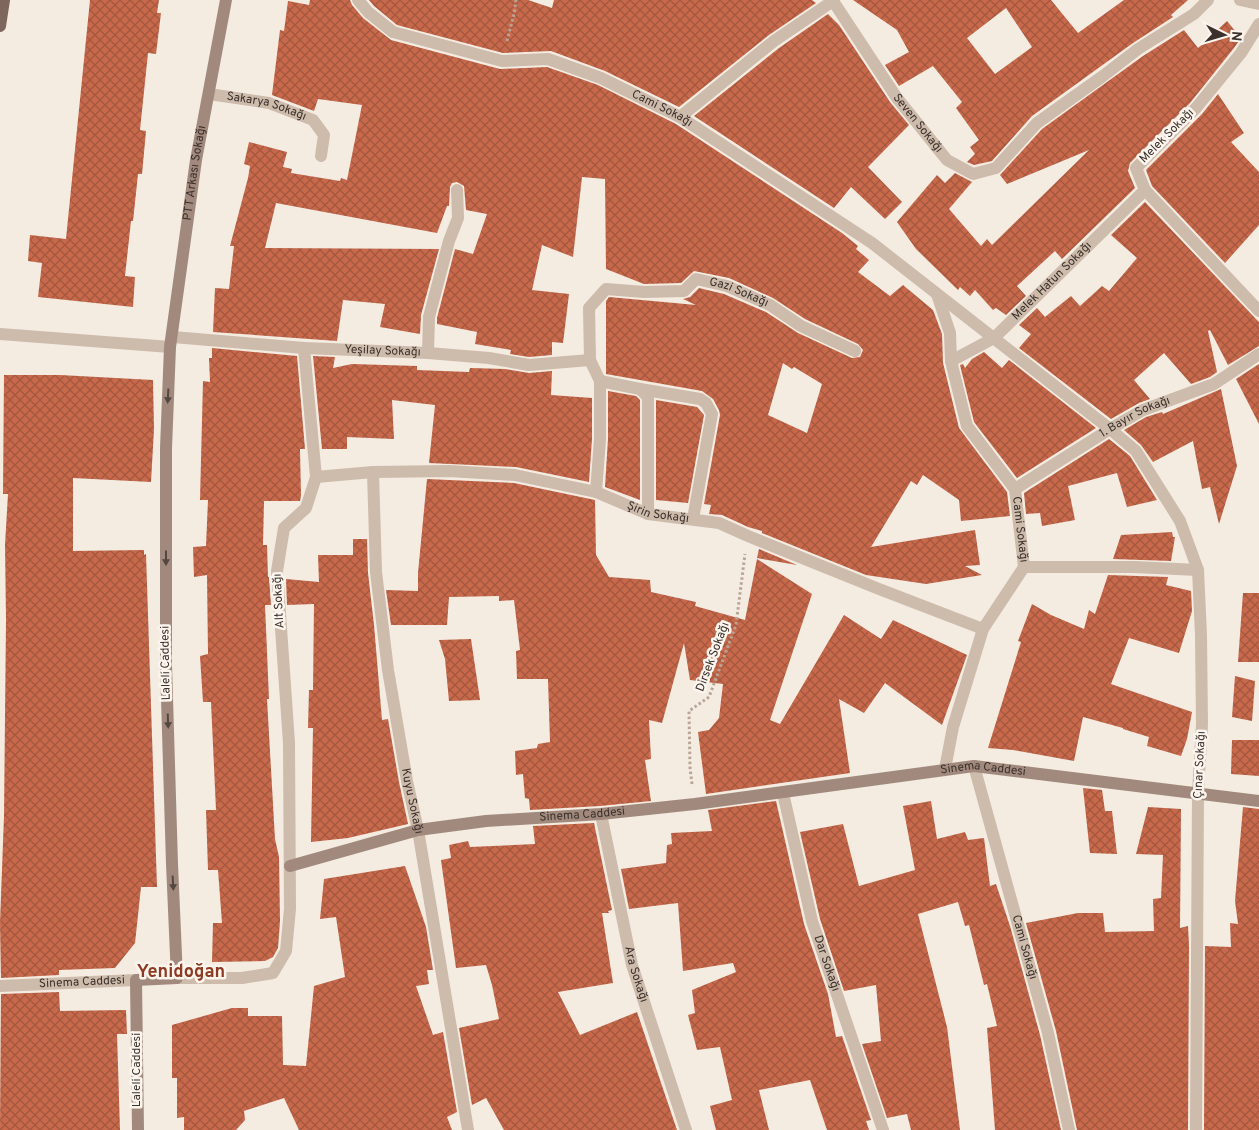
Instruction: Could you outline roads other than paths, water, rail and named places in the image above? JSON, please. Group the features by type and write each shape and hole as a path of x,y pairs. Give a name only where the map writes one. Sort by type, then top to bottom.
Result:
{"main road":[{"path":"0,26 4,0"}],"street":[{"name":"PTT Arkası Sokağı","path":"172,342 196,160 226,0"},
{"name":"Cami Sokağı","path":"358,0 368,12 394,32 502,61 548,59 601,78 680,117 872,243 1110,428"},
{"name":"Seven Sokağı","path":"680,117 774,41 833,0 897,98 947,160 972,174 996,168 1037,123 1138,49 1194,14 1208,0"},
{"path":"1240,0 1259,4"},
{"name":"Melek Sokağı","path":"1259,24 1241,53 1196,108 1136,168 1145,190 1259,311"},
{"name":"Sakarya Sokağı","path":"209,94 269,103 313,120 324,135 321,156"},
{"path":"428,353 430,317 449,241 458,218 457,190"},
{"name":"Melek Hatun Sokağı","path":"951,361 994,338 1145,190"},
{"name":"Gazi Sokağı","path":"590,360 589,308 606,289 644,292 684,291 696,279 727,286 770,305 801,326 855,351"},
{"name":"Cami Sokağı","path":"937,294 950,333 951,361 967,426 1015,489 1024,567 983,629 953,728 945,769"},
{"name":"Yeşilay Sokağı","path":"0,334 428,353 489,358 530,366 590,360"},
{"name":"Laleli Caddesi","path":"172,342 166,448 166,665 172,864 178,978"},
{"name":"Alt Sokağı","path":"290,866 289,743 277,571 284,528 306,508 316,478 304,348"},
{"name":"1. Bayır Sokağı","path":"1015,489 1110,428 1143,410 1214,384 1259,354"},
{"path":"590,360 600,381 600,439 596,492"},
{"path":"600,381 700,399 706,404 712,414 692,519"},
{"path":"640,389 648,397 648,514"},
{"name":"Çınar Sokağı","path":"1110,428 1136,451 1180,521 1198,570 1202,724 1198,793 1196,1130"},
{"name":"Şirin Sokağı","path":"316,478 373,472 449,471 515,475 596,492 648,514 719,523 983,629"},
{"name":"Kuyu Sokağı","path":"373,472 376,572 386,660 418,830 468,1130"},
{"path":"1024,567 1134,567 1198,570"},
{"name":"Cami Sokağı","path":"974,766 1048,1033 1069,1130"},
{"name":"Sinema Caddesi","path":"0,986 178,978 242,978 273,973 286,951 290,909 290,866 418,830 486,821 601,814 695,804 974,766 1259,800"},
{"name":"Dar Sokağı","path":"782,793 812,921 883,1130"},
{"name":"Ara Sokağı","path":"601,814 632,965 686,1130"},
{"name":"Laleli Caddesi","path":"136,980 138,1130"}],"district":[{"name":"Yenidoğan","path":"181,972"}]}
